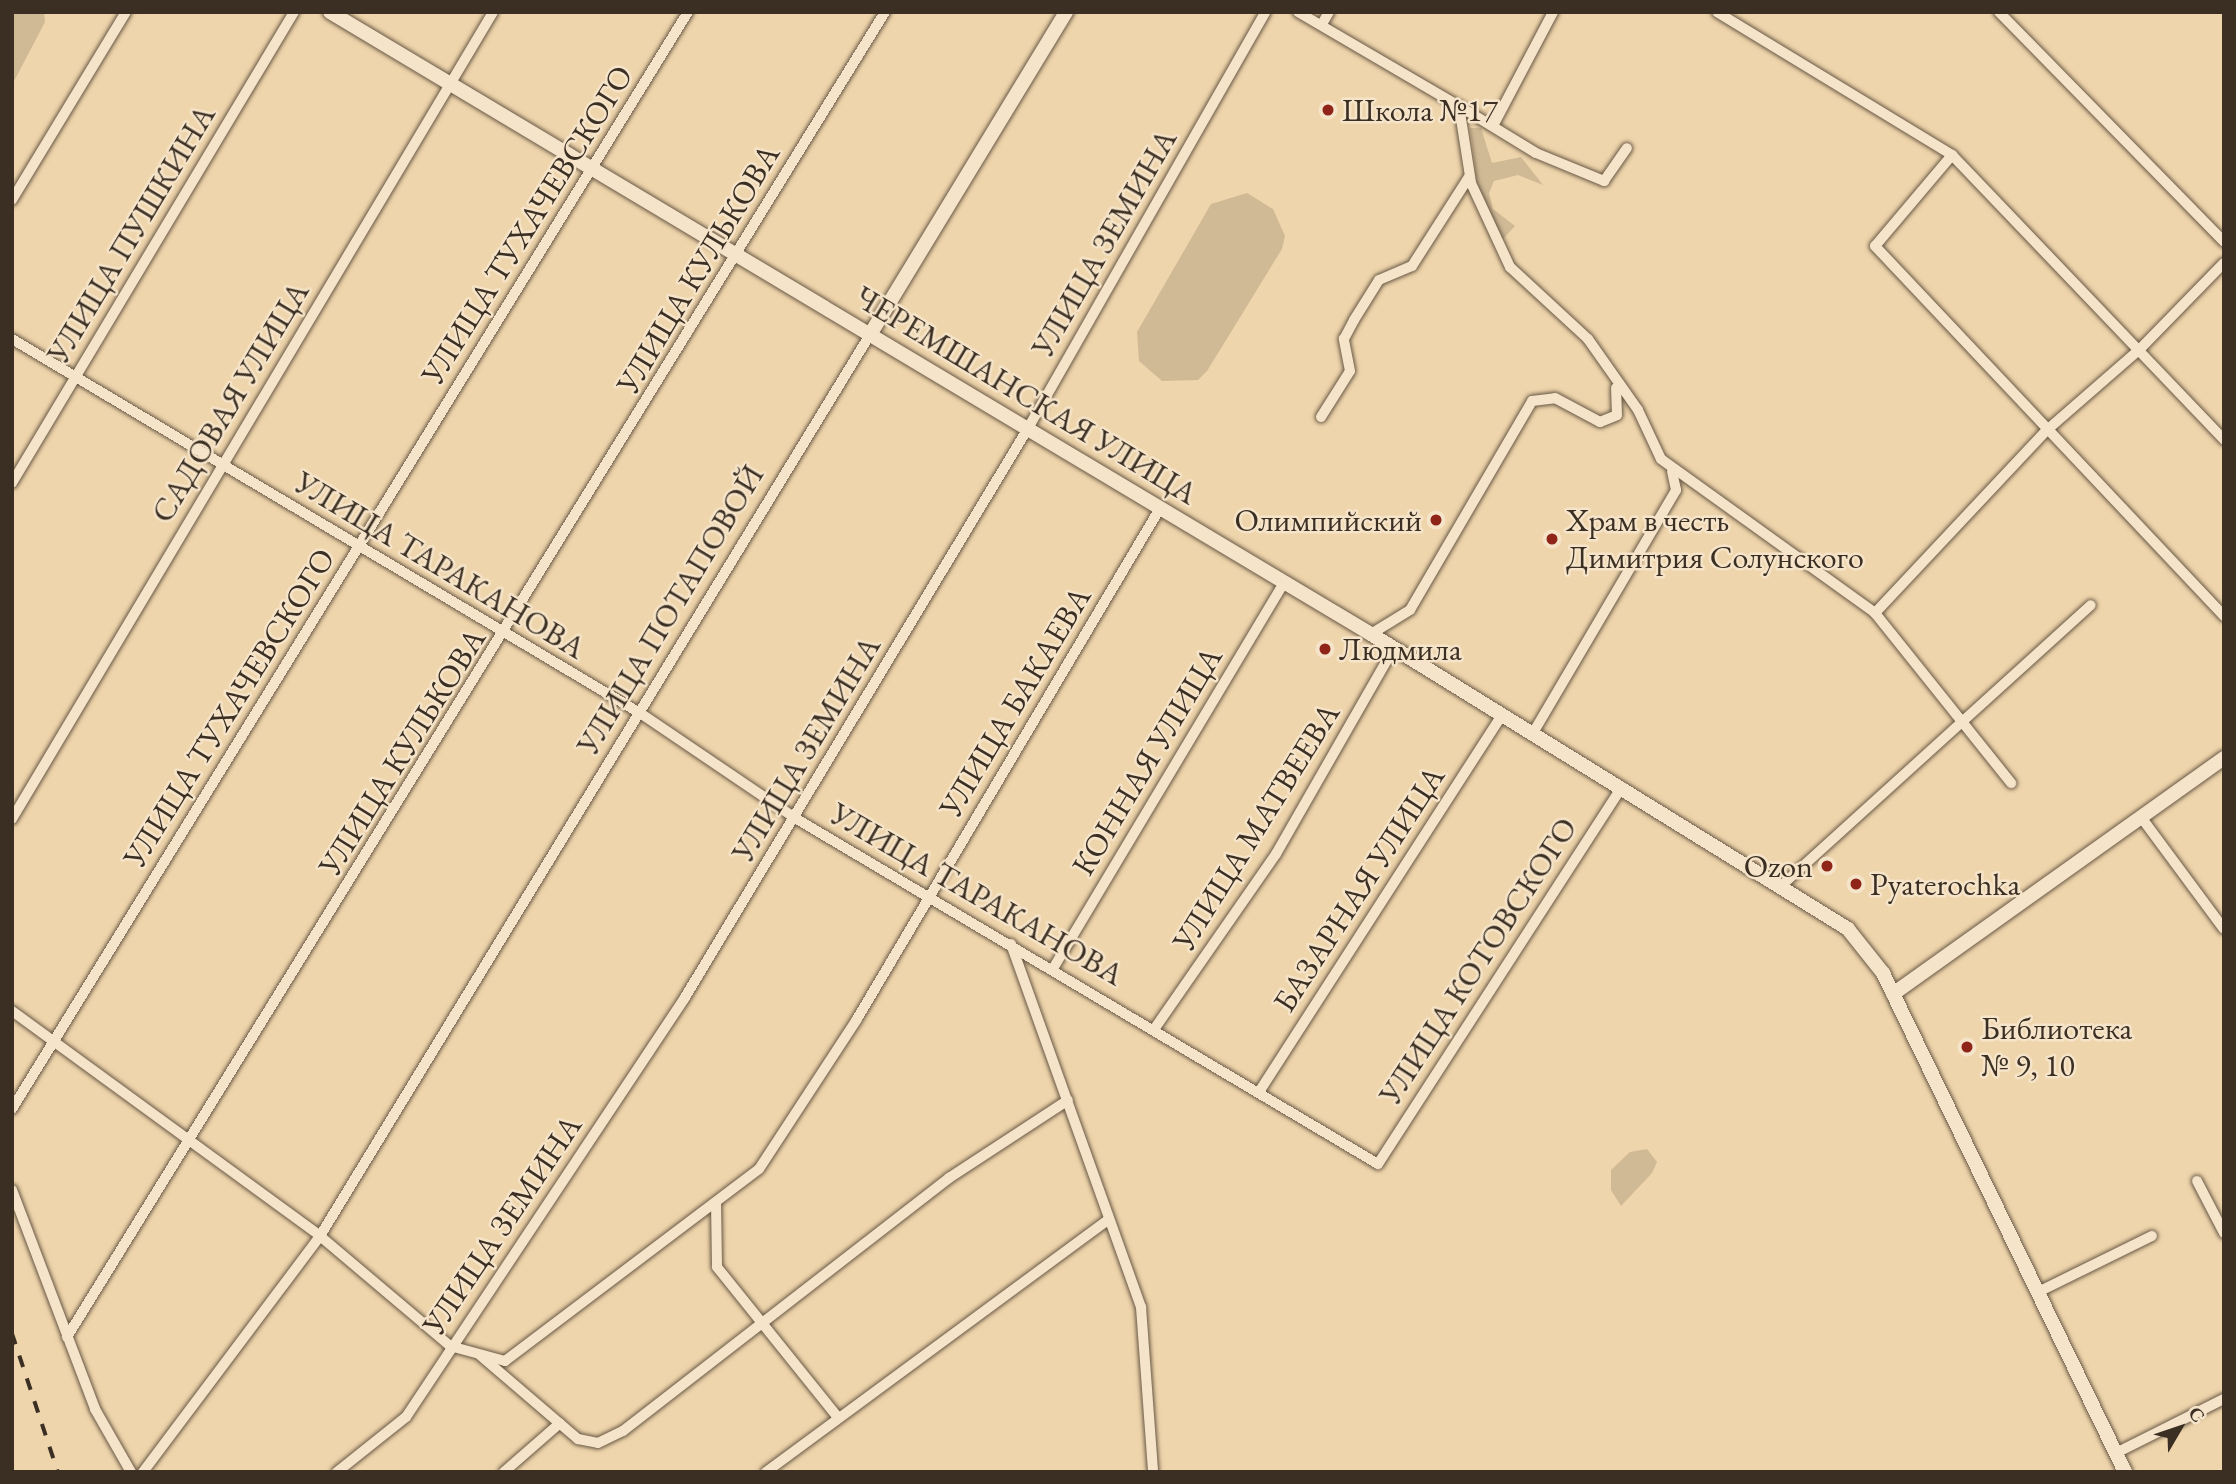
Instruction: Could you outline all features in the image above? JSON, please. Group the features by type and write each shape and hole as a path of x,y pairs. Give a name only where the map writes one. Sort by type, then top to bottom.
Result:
{"main road":[{"name":"ЧЕРЕМШАНСКАЯ УЛИЦА","path":"330,12 871,332 1159,510 1371,634 1622,787 1859,938 1893,994 2125,1472"},
{"name":"УЛИЦА ПОТАПОВОЙ","path":"871,332 1066,12"},
{"path":"1893,994 2224,758"}],"street":[{"path":"12,200 126,12"},
{"name":"УЛИЦА ПУШКИНА","path":"12,483 294,12"},
{"name":"САДОВАЯ УЛИЦА","path":"12,819 493,12"},
{"name":"УЛИЦА ТУХАЧЕВСКОГО","path":"12,1109 688,12"},
{"name":"УЛИЦА КУЛЬКОВА","path":"67,1337 505,637 886,12"},
{"name":"УЛИЦА ЗЕМИНА","path":"337,1472 407,1418 450,1346 639,1069 795,818 1027,430 1265,12"},
{"path":"1298,12 1560,165 1604,181 1627,148"},
{"path":"1322,24 1329,12"},
{"path":"1493,126 1553,12"},
{"path":"1717,12 1952,155 2224,440"},
{"path":"1999,12 2224,242"},
{"path":"1459,106 1469,177 1510,267 1588,339 1672,471 1676,490 1533,733"},
{"path":"1952,155 1875,246 2224,616"},
{"path":"1321,417 1350,372 1344,339 1354,320 1379,280 1412,266 1469,177"},
{"path":"1875,612 2047,430 2140,349 2224,263"},
{"name":"УЛИЦА ПОТАПОВОЙ","path":"143,1472 320,1236 871,332"},
{"name":"УЛИЦА ТАРАКАНОВА","path":"12,340 505,637 640,713 795,818 1054,967 1378,1164"},
{"path":"1371,634 1409,610 1532,401 1555,398 1600,422 1620,408 1612,378"},
{"path":"1672,471 1875,612 2011,783"},
{"name":"УЛИЦА БАКАЕВА","path":"716,1202 760,1169 930,897 1159,510"},
{"name":"КОННАЯ УЛИЦА","path":"1054,967 1284,582"},
{"path":"1780,886 1964,724 2091,605"},
{"name":"УЛИЦА МАТВЕЕВА","path":"1155,1028 1276,855 1394,648"},
{"name":"БАЗАРНАЯ УЛИЦА","path":"1259,1092 1503,715"},
{"name":"УЛИЦА КОТОВСКОГО","path":"1378,1164 1622,787"},
{"path":"2141,817 2224,929"},
{"path":"1011,944 1141,1307 1153,1472"},
{"path":"12,1011 188,1143 320,1236 450,1346 478,1354 505,1361 716,1202"},
{"path":"478,1354 578,1438 598,1443 623,1431 949,1178 1068,1100"},
{"path":"2197,1181 2224,1233"},
{"path":"12,1190 95,1409 131,1472"},
{"path":"716,1202 717,1267 837,1416"},
{"path":"766,1472 837,1416 1109,1219"},
{"path":"2038,1292 2152,1236"},
{"path":"2116,1453 2224,1399"},
{"path":"504,1472 560,1423"}],"shaded area":[{"path":"12,12 44,12 45,22 12,85"},
{"path":"1470,128 1481,128 1492,163 1521,157 1543,185 1518,175 1494,181 1489,193 1493,209 1515,226 1502,240 1478,189"},
{"path":"1247,193 1273,209 1285,236 1282,249 1207,371 1198,380 1162,381 1139,361 1137,332 1211,204"},
{"path":"1647,1149 1657,1162 1652,1173 1621,1206 1611,1190 1611,1170 1630,1152"}],"railway":[{"path":"12,1333 58,1472"}],"place":[{"name":"Школа №17","path":"1328,110"},
{"name":"Олимпийский","path":"1436,520"},
{"name":"Храм в честь Димитрия Солунского","path":"1552,539"},
{"name":"Людмила","path":"1325,649"},
{"name":"Ozon","path":"1827,866"},
{"name":"Pyaterochka","path":"1856,884"},
{"name":"Библиотека № 9, 10","path":"1967,1047"}]}
